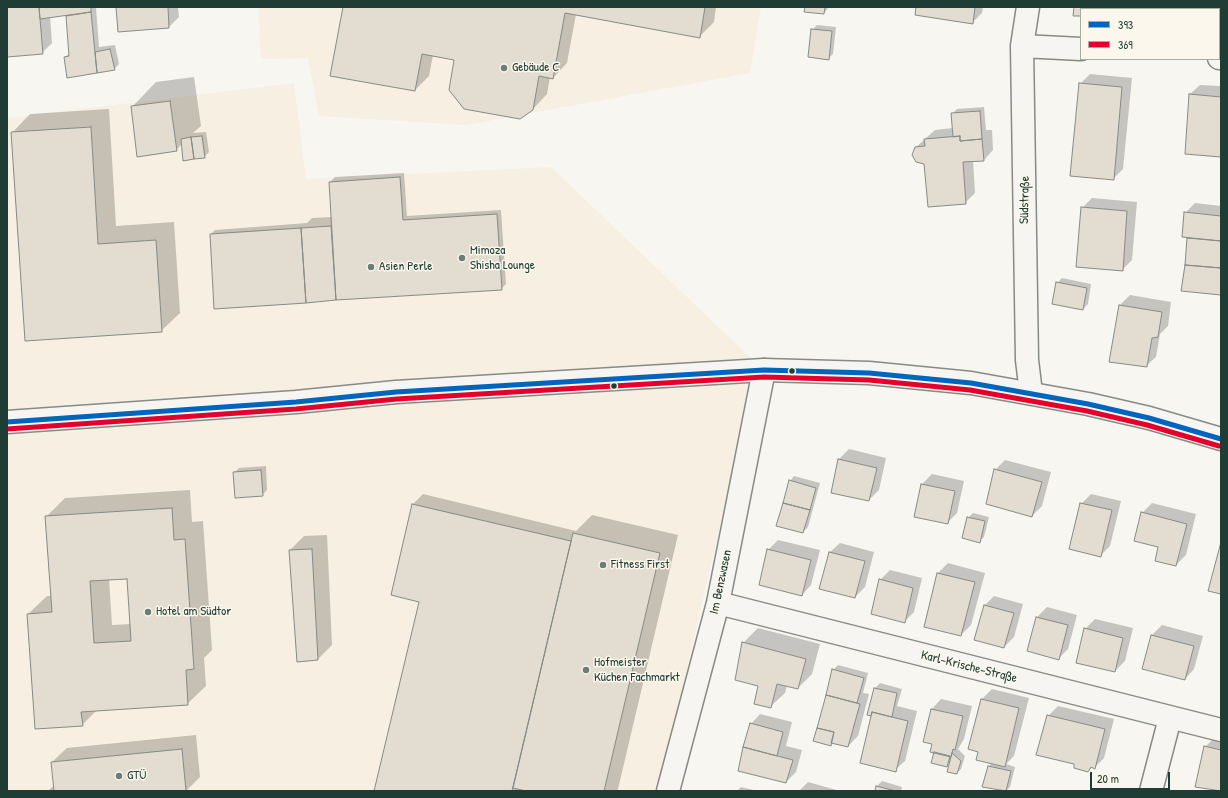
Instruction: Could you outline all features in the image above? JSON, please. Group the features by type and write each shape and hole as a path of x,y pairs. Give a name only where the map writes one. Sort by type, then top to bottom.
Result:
{"street":[{"name":"Südstraße","path":"1028,7 1022,46 1027,360 1031,393"},
{"path":"1022,46 1080,49"},
{"path":"7,422 296,402 396,392 764,370 869,374 971,383 1031,393 1149,418 1221,439"},
{"name":"Im Benzwasen","path":"668,791 718,603 764,370"},
{"name":"Karl-Krische-Straße","path":"718,603 1221,730"},
{"path":"1151,791 1170,718"}],"shaded area":[{"path":"258,7 761,7 750,73 466,125 319,116 308,58 261,59"},
{"path":"294,83 306,179 551,167 757,364 659,791 7,791 7,118"}],"building":[{"path":"7,7 39,7 43,54 7,57"},
{"path":"39,7 91,7 91,12 40,19"},
{"path":"116,7 168,7 169,28 118,32"},
{"name":"Gebäude C","path":"343,7 705,7 700,38 565,13 553,79 539,76 533,110 520,119 464,109 449,90 454,60 422,54 415,91 330,76"},
{"path":"805,7 825,7 824,14 804,12"},
{"path":"916,7 975,7 973,24 915,15"},
{"path":"1074,7 1116,7 1080,8 1080,16 1073,16"},
{"path":"1221,7 1221,11 1220,8 1212,8"},
{"path":"91,12 97,73 67,78 64,57 69,56 66,16"},
{"path":"811,29 832,31 829,60 808,57"},
{"path":"110,49 115,70 97,73 95,52"},
{"path":"1079,83 1122,87 1114,180 1070,176"},
{"path":"1189,94 1221,97 1221,157 1185,154"},
{"path":"170,101 177,151 137,157 131,106"},
{"path":"980,111 982,139 960,141 960,136 953,137 951,113"},
{"path":"91,127 98,244 156,240 162,332 25,341 11,132"},
{"path":"202,136 205,158 194,159 191,137"},
{"path":"960,136 960,141 982,139 984,161 963,162 966,204 928,207 924,164 916,162 912,155 915,147 925,146 924,139"},
{"path":"191,137 194,159 183,161 181,139"},
{"path":"400,177 403,220 497,214 502,290 336,300 329,182"},
{"path":"1081,207 1127,211 1123,271 1076,267"},
{"path":"1184,212 1221,216 1221,241 1182,237"},
{"path":"331,226 336,300 306,303 301,228"},
{"path":"301,228 306,303 214,309 210,234"},
{"path":"1187,238 1221,241 1221,268 1185,265"},
{"path":"1185,265 1221,268 1221,295 1181,291"},
{"path":"1056,282 1087,288 1083,310 1052,304"},
{"path":"1119,305 1162,312 1158,337 1152,338 1147,367 1109,362"},
{"path":"838,459 877,468 869,501 831,493"},
{"path":"994,469 1042,482 1032,517 986,504"},
{"path":"261,470 263,496 235,498 233,472"},
{"path":"789,480 816,488 810,510 783,503"},
{"path":"921,484 955,491 948,524 914,517"},
{"path":"783,503 810,510 803,533 776,526"},
{"path":"1080,503 1112,510 1101,557 1069,549"},
{"path":"412,504 571,541 512,791 374,791 419,602 391,595"},
{"path":"172,508 174,540 185,539 194,669 186,670 188,705 81,712 83,726 35,729 27,614 52,612 45,516","holes":["127,579 131,641 94,643 90,581"]},
{"path":"1141,512 1187,524 1176,566 1155,561 1158,547 1134,541"},
{"path":"967,517 985,521 980,543 962,538"},
{"name":"Hofmeister Küchen Fachmarkt","path":"573,533 660,553 604,791 526,791 513,788"},
{"path":"1221,542 1221,594 1208,591"},
{"path":"312,549 318,660 297,662 289,550"},
{"path":"767,549 811,560 802,596 759,585"},
{"path":"829,552 865,561 855,598 819,589"},
{"path":"937,573 975,582 961,636 924,627"},
{"path":"879,579 913,588 905,623 871,614"},
{"path":"984,605 1014,613 1004,648 974,640"},
{"path":"1036,617 1068,625 1059,660 1027,651"},
{"path":"1084,628 1123,638 1115,672 1076,663"},
{"path":"1151,635 1194,646 1185,680 1142,669"},
{"path":"742,642 806,659 798,689 777,684 771,708 754,704 758,686 735,680"},
{"path":"832,669 864,678 857,703 826,695"},
{"path":"874,688 897,693 892,717 872,712 871,716 867,715"},
{"path":"826,695 860,704 848,747 831,743 834,732 817,728"},
{"path":"981,699 1019,708 1005,767 976,760 978,752 968,749"},
{"path":"931,709 963,716 955,750 953,749 951,757 930,752 932,744 923,742"},
{"path":"872,712 908,721 896,772 860,763"},
{"path":"1047,715 1105,729 1095,769 1091,767 1088,772 1074,768 1074,764 1036,755"},
{"path":"750,723 783,732 777,756 743,747"},
{"path":"817,728 834,732 831,746 813,741"},
{"path":"1204,746 1221,750 1221,791 1195,787"},
{"path":"743,747 793,760 786,783 738,771"},
{"name":"GTÜ","path":"182,749 186,791 54,791 51,762"},
{"path":"934,752 950,756 947,767 931,763"},
{"path":"952,753 961,761 957,774 947,772"},
{"path":"988,766 1011,771 1006,791 982,787"},
{"path":"876,786 896,791 875,791"}],"transit line":[{"name":"393","path":"7,422 296,402 396,392 764,370 869,373 971,383 1088,404 1149,418 1221,439"},
{"name":"369","path":"7,429 296,409 397,399 764,377 869,380 970,390 1087,411 1147,425 1219,446"}],"place":[{"name":"Gebäude C","path":"504,68"},
{"name":"Mimoza Shisha Lounge","path":"462,258"},
{"name":"Asien Perle","path":"371,267"},
{"name":"Fitness First","path":"603,565"},
{"name":"Hotel am Südtor","path":"148,612"},
{"name":"Hofmeister Küchen Fachmarkt","path":"586,670"},
{"name":"GTÜ","path":"119,776"}]}
